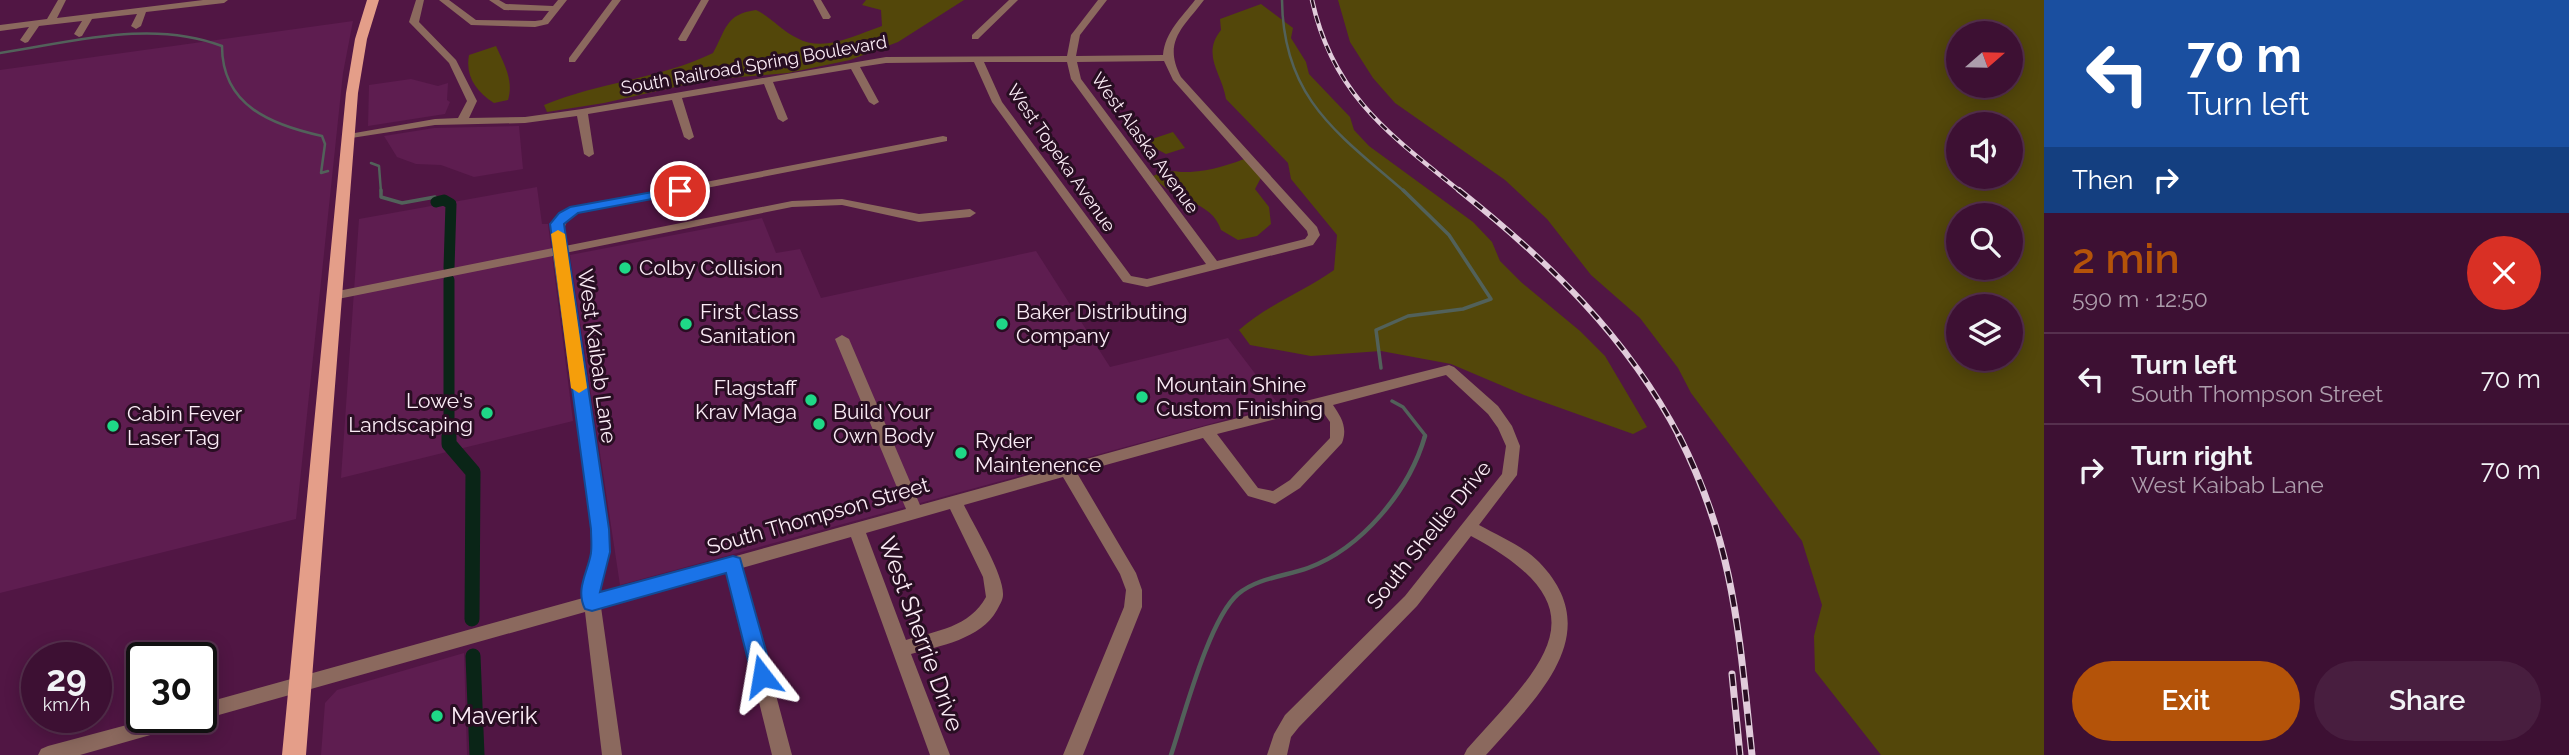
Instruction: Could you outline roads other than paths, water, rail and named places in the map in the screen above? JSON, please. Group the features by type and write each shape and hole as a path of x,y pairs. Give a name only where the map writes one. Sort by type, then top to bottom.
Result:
{"main road":[{"path":"294,755 356,61 373,0"}],"street":[{"path":"51,21 62,0"},
{"path":"0,28 143,9 159,4 223,0"},
{"path":"493,0 504,8 556,9"},
{"path":"463,121 472,101 453,62 414,22 419,3 443,1 474,23 541,23 563,0"},
{"path":"572,60 617,0"},
{"path":"683,39 705,0"},
{"path":"817,0 826,17"},
{"path":"975,37 1014,0"},
{"name":"West Alaska Avenue","path":"1103,0 1076,32 1070,58 1082,91 1215,267"},
{"path":"1200,0 1167,44 1166,58 1177,78 1312,230 1312,239 1306,243 1215,267"},
{"path":"136,26 143,9"},
{"path":"79,34 89,16"},
{"path":"25,40 36,23"},
{"name":"West Topeka Avenue","path":"977,58 997,102 1122,275 1133,282 1147,283 1215,267"},
{"name":"South Railroad Spring Boulevard","path":"349,137 463,121 525,120 582,112 900,59 1166,58"},
{"path":"854,65 874,102"},
{"path":"767,80 783,119"},
{"path":"676,96 689,136"},
{"path":"582,112 589,154"},
{"path":"333,296 559,253 557,224 563,216 575,210 943,139"},
{"name":"West Kaibab Lane","path":"612,755 590,587 600,552 600,529 559,253 813,201 842,202 919,218 970,213"},
{"path":"842,339 915,513"},
{"name":"South Thompson Street","path":"217,708 1206,431 1449,370"},
{"name":"South Shellie Drive","path":"1277,755 1283,734 1292,721 1411,601 1509,475 1513,446 1500,418 1449,370"},
{"path":"1206,431 1253,492 1275,498 1295,484 1337,439 1337,422 1324,403"},
{"path":"1067,470 1128,573 1134,590 1133,607 1073,755"},
{"path":"901,649 968,628 981,621 995,597 991,577 955,502"},
{"path":"1469,527 1534,567 1556,597 1563,625 1561,640 1542,673 1474,755"},
{"name":"West Sherrie Drive","path":"856,529 940,755"},
{"path":"733,563 782,755"},
{"path":"48,755 128,733"}],"waterway":[{"path":"1282,0 1285,34 1292,63 1303,88 1318,111 1336,131 1405,192"},
{"path":"0,53 83,39 140,33 195,38 222,46 224,67 240,98 268,119 322,136 325,144 321,173 328,171"},
{"path":"371,163 379,166 381,192"},
{"path":"1381,368 1376,330 1408,316 1463,309 1491,299 1449,235 1403,190"},
{"path":"381,192 381,197 402,203 435,197 436,202"},
{"path":"436,202 444,200 451,204 449,268"},
{"path":"449,280 449,444 473,472 472,619"},
{"path":"1392,401 1403,407 1425,435 1424,438"},
{"path":"1171,755 1198,669 1227,606 1238,594 1263,581 1308,568 1328,559 1365,532 1381,515 1408,477 1425,436"},
{"path":"473,656 477,755"}],"railway":[{"path":"1312,0 1321,33 1349,87 1388,131 1461,192"},
{"path":"1459,190 1524,244 1583,302 1636,366 1680,437"},
{"path":"1680,437 1698,476 1712,516 1732,592 1752,755"},
{"path":"1732,674 1740,755"}],"place":[{"name":"Colby Collision","path":"625,268"},
{"name":"First Class Sanitation","path":"686,324"},
{"name":"Baker Distributing Company","path":"1002,324"},
{"name":"Mountain Shine Custom Finishing","path":"1142,397"},
{"name":"Flagstaff Krav Maga","path":"811,400"},
{"name":"Lowe's Landscaping","path":"487,413"},
{"name":"Build Your Own Body","path":"819,424"},
{"name":"Cabin Fever Laser Tag","path":"113,426"},
{"name":"Ryder Maintenence","path":"961,453"},
{"name":"Maverik","path":"437,716"}]}
